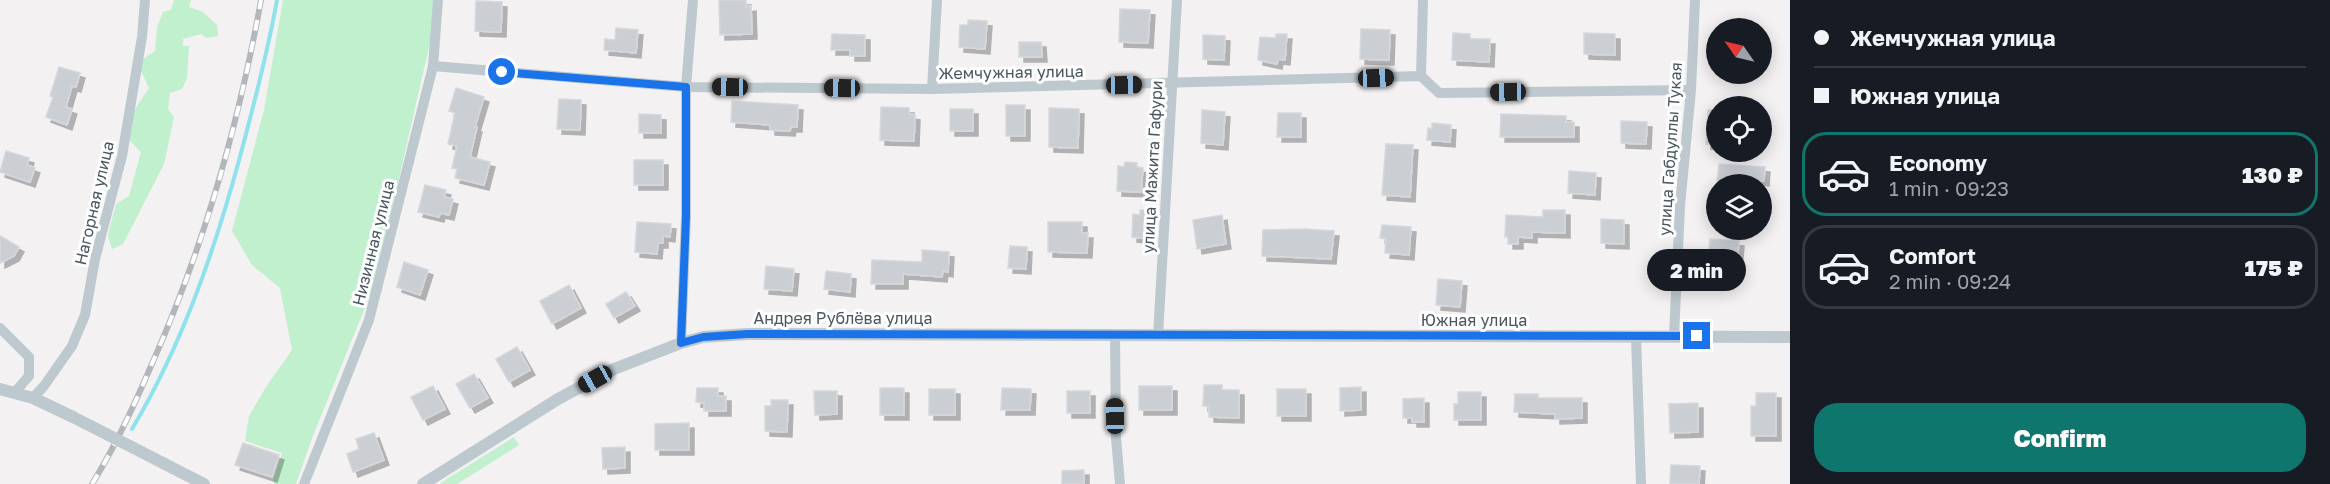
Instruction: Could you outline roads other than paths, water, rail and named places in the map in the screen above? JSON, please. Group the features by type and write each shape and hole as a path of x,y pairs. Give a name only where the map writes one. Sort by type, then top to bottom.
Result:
{"street":[{"name":"Нагорная улица","path":"33,398 72,345 85,315 95,259 122,156 142,37 145,0"},
{"name":"Низинная улица","path":"304,484 369,320 433,66 438,0"},
{"path":"681,343 686,216 686,87 693,0"},
{"path":"932,89 937,0"},
{"name":"улица Мажита Гафури","path":"1158,336 1177,0"},
{"path":"1423,0 1421,76 1439,93 1691,90"},
{"name":"улица Габдуллы Тукая","path":"1674,336 1680,206 1691,90 1695,0"},
{"name":"Жемчужная улица","path":"433,66 686,87 932,89 1421,76"},
{"path":"0,328 29,357 29,376 14,393"},
{"name":"Андрея Рублёва улица","path":"423,484 558,399 614,369 703,337 747,334 1158,336"},
{"path":"1115,335 1116,438 1120,484"},
{"name":"Южная улица","path":"1158,336 1790,337"},
{"path":"1636,337 1641,484"},
{"path":"0,389 33,398 204,484"}],"waterway":[{"path":"132,429 166,366 206,266 249,123 277,0"}],"railway":[{"path":"92,484 145,381 203,232 242,94 261,0"}]}
